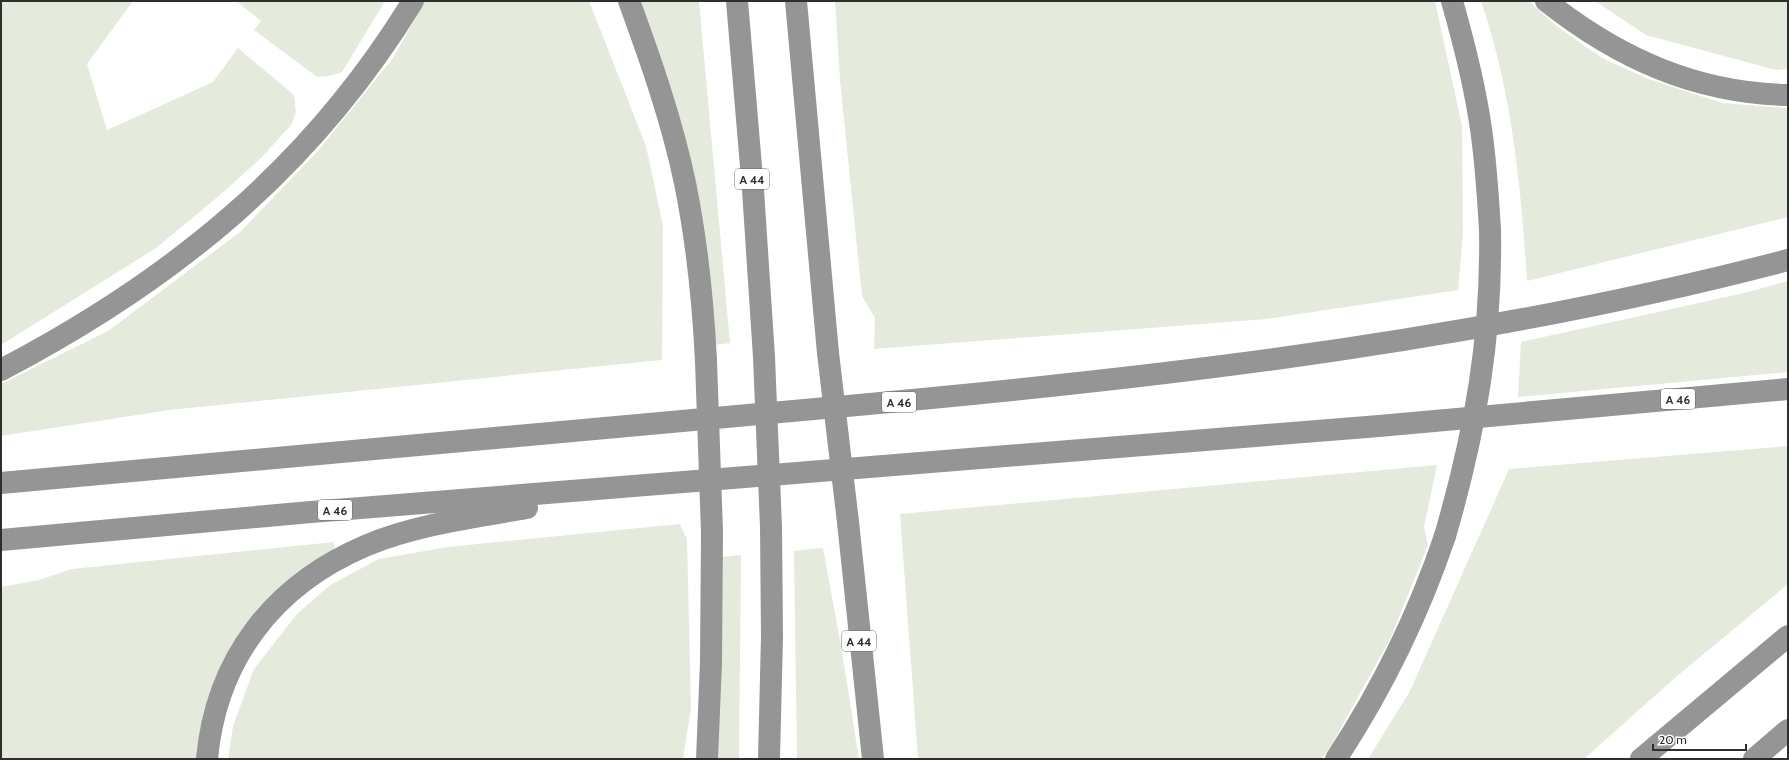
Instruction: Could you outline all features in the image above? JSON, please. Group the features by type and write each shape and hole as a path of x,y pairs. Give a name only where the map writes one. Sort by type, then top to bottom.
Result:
{"highway":[{"path":"1,370 57,340 130,295 176,263 248,203 308,143 352,92 384,47 413,1"},
{"path":"629,1 660,88 685,183 698,259 706,361 712,532 711,662 707,759"},
{"name":"A 44","path":"737,1 753,190 764,357 771,527 772,636 769,759"},
{"name":"A 44","path":"796,1 828,353 848,522 873,759"},
{"path":"1336,759 1375,697 1400,649 1424,595 1445,536 1465,467 1476,412 1488,315 1490,230 1481,128 1472,79 1452,1"},
{"path":"1546,1 1598,38 1620,51 1662,70 1719,87 1749,92 1788,95"},
{"name":"A 46","path":"1,483 910,401 1128,379 1334,352 1456,332 1564,312 1788,260"},
{"name":"A 46","path":"1,540 192,522 1380,426 1788,389"},
{"path":"207,759 213,723 220,699 229,674 246,642 276,603 298,584 324,566 366,546 424,528 467,518 669,484"},
{"path":"1641,759 1788,636"},
{"path":"1754,759 1788,730"}],"shaded area":[{"path":"1,1 133,1 87,64 107,130 213,82 238,48 294,95 296,112 291,125 261,158 219,196 156,248 1,345"},
{"path":"236,1 385,1 342,72 330,76 317,77 254,30 261,21"},
{"path":"425,1 589,1 646,146 663,226 662,360 169,410 1,436 1,384 108,331 240,232 317,152 393,58"},
{"path":"640,1 699,1 730,343 714,345"},
{"path":"835,1 1435,1 1462,126 1463,234 1458,290 1267,319 874,349 875,318 862,296 840,80"},
{"path":"1481,1 1529,1 1555,25 1602,58 1646,78 1722,103 1788,108 1788,217 1527,281 1522,210 1508,104 1492,35"},
{"path":"1595,1 1788,1 1788,69 1776,70 1646,35"},
{"path":"1788,281 1788,372 1518,397 1521,342 1740,294"},
{"path":"1788,446 1788,584 1676,677 1584,759 1368,759 1410,691 1509,469"},
{"path":"1437,465 1424,527 1428,545 1391,637 1331,746 1321,759 918,759 900,514"},
{"path":"680,524 687,540 691,708 683,759 228,759 233,726 254,669 297,614 330,585 379,559 448,547"},
{"path":"334,542 334,550 311,563 289,579 270,598 252,618 237,640 213,688 204,714 197,759 1,759 1,587 39,580 72,569"},
{"path":"823,548 841,646 859,759 797,759 794,551"},
{"path":"741,555 739,759 714,759 722,557"}]}
